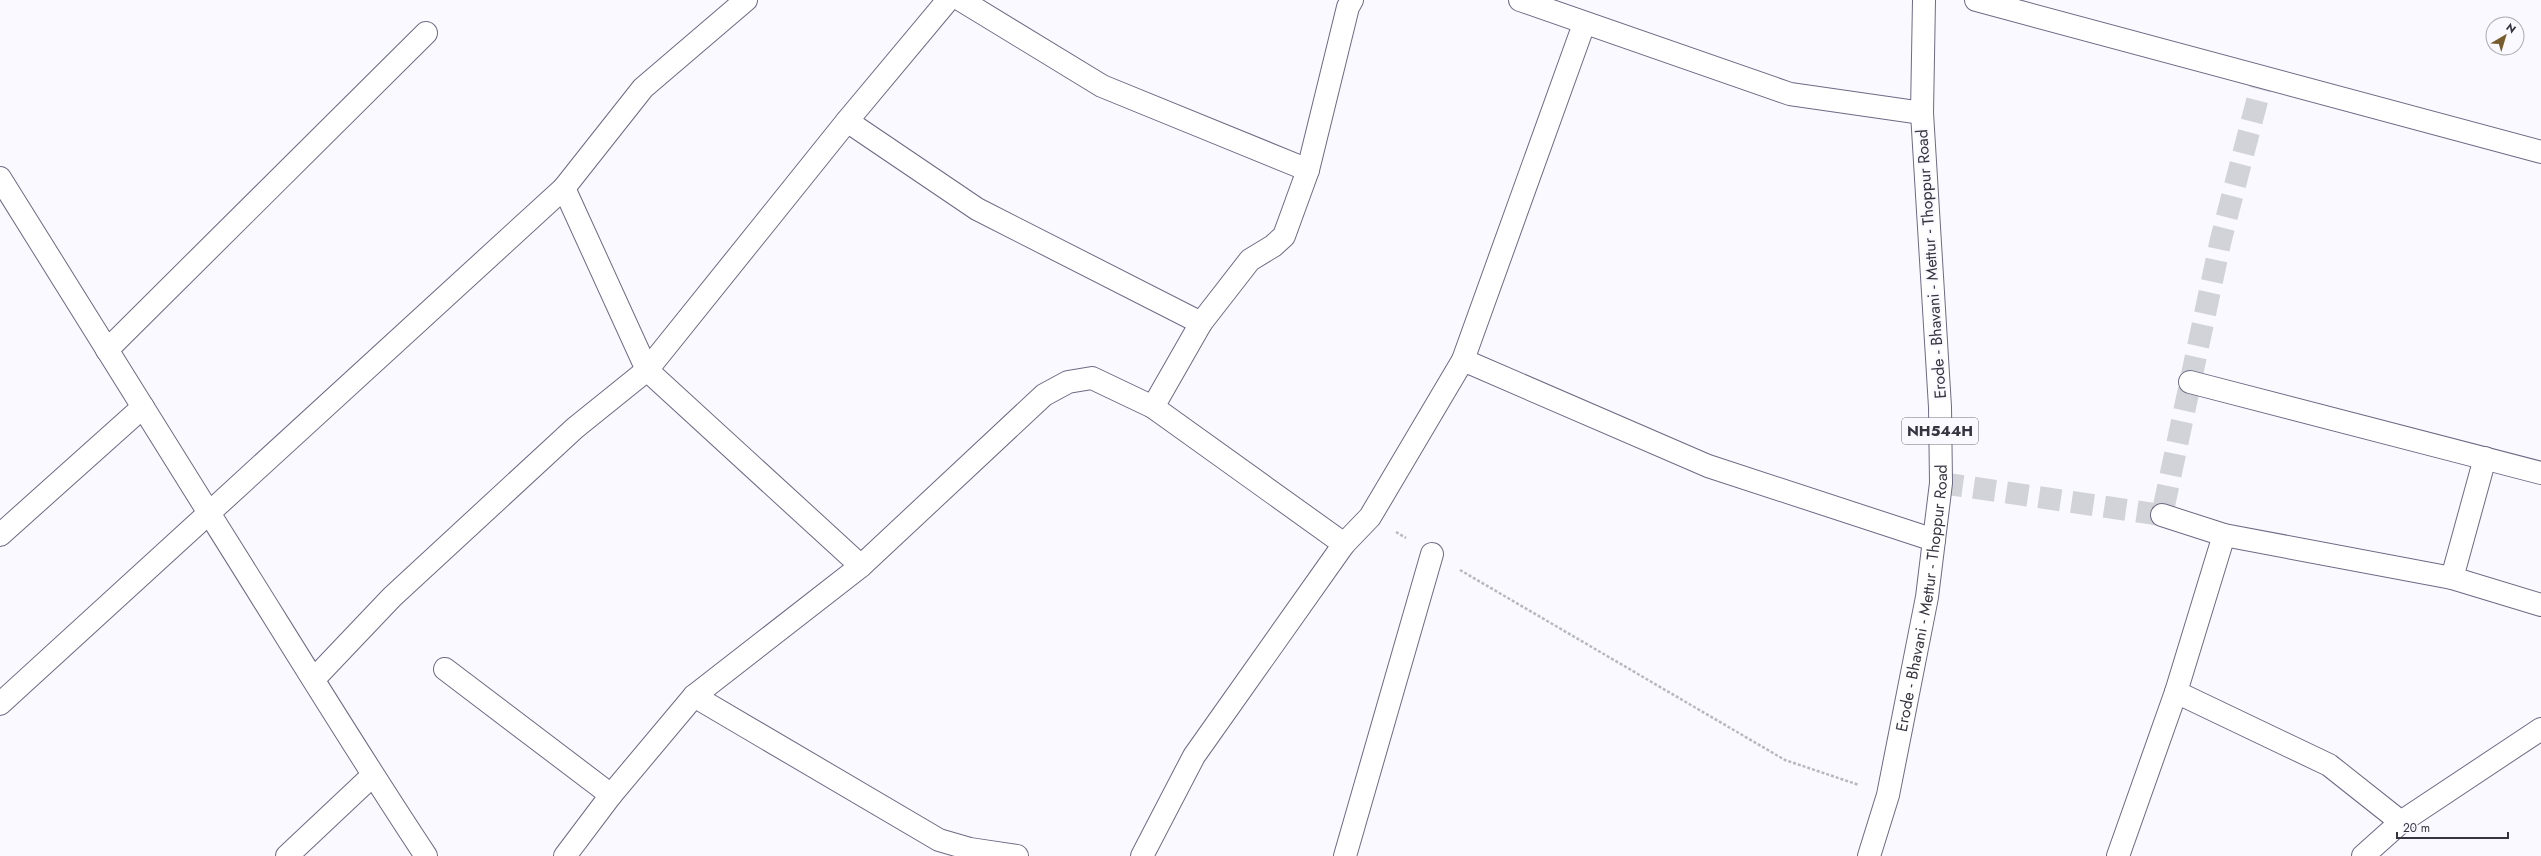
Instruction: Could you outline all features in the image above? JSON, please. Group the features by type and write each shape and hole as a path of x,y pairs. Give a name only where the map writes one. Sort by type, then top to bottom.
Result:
{"main road":[{"path":"0,704 564,188 643,88 746,0"},
{"path":"314,679 392,597 575,428 647,370 847,121 948,0"},
{"path":"961,0 1102,86 1308,170"},
{"path":"1520,0 1584,24 1790,94 1922,113"},
{"name":"Erode - Bhavani - Mettur - Thoppur Road","path":"1869,856 1888,795 1927,597 1941,483 1940,407 1922,113 1924,0"},
{"path":"1976,0 2541,152"},
{"path":"1153,407 1201,324 1250,260 1273,246 1284,236 1308,170 1344,2"},
{"path":"1142,856 1194,756 1344,544 1370,517 1463,360 1584,24"},
{"path":"107,350 426,33"},
{"path":"847,121 977,209 1201,324"},
{"path":"0,178 314,679 372,776 426,856"},
{"path":"564,188 647,370 861,566"},
{"path":"1463,360 1708,466 1934,540"},
{"path":"565,856 611,795 694,696 861,566 1044,395 1068,382 1092,378 1153,407 1344,544"},
{"path":"2190,382 2541,473"},
{"path":"0,535 143,407"},
{"path":"2452,578 2485,458"},
{"path":"2162,515 2224,535 2452,578 2541,605"},
{"path":"2118,856 2176,692 2224,535"},
{"path":"1345,856 1432,554"},
{"path":"445,669 611,795"},
{"path":"2176,692 2329,765 2401,822"},
{"path":"694,696 939,840 970,849 1017,856"},
{"path":"2363,856 2401,822 2541,729"},
{"path":"287,856 372,776"}],"path":[{"path":"1370,517 1785,760 1888,795"}],"tunnel":[{"path":"1941,483 2162,515 2221,239 2263,78"}]}
